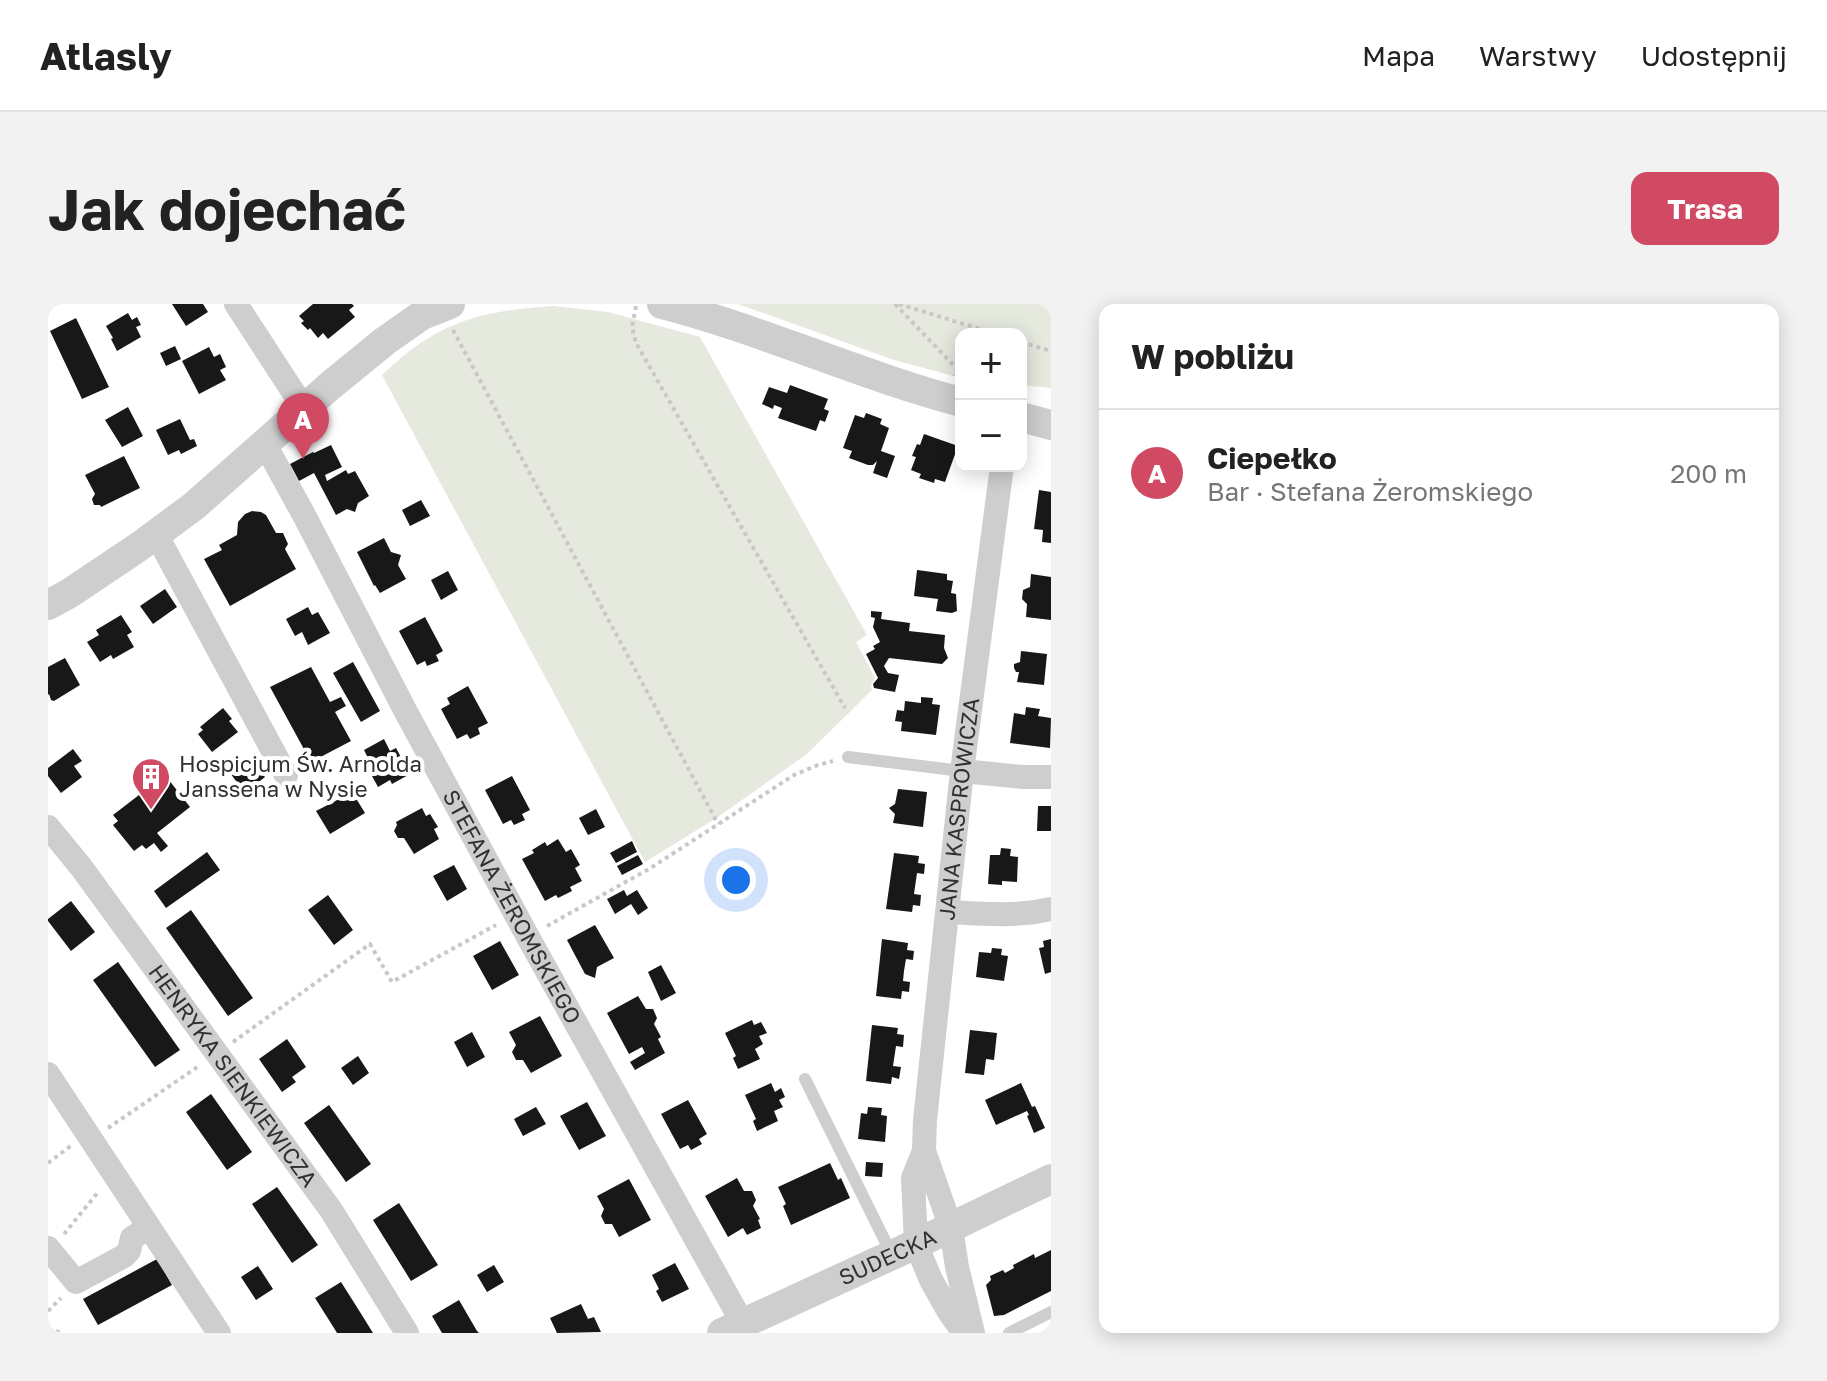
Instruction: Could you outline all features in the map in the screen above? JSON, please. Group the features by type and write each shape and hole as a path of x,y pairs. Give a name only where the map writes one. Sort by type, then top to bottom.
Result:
{"street":[{"path":"236,304 305,410"},
{"path":"662,304 885,378 955,391"},
{"path":"48,605 70,593 194,506 385,341 422,315 445,306"},
{"path":"1027,413 1051,408"},
{"path":"1027,416 1051,425"},
{"name":"STEFANA ŻEROMSKIEGO","path":"263,446 305,517 732,1328"},
{"name":"JANA KASPROWICZA","path":"904,1250 913,1178 924,1151 962,771 1001,472"},
{"path":"156,534 286,775"},
{"path":"962,771 1051,777"},
{"name":"HENRYKA SIENKIEWICZA","path":"48,827 81,867 331,1210 407,1333"},
{"path":"948,912 1030,914 1051,909"},
{"path":"48,1074 213,1331"},
{"name":"JANA KASPROWICZA","path":"924,1151 951,1228 973,1333"},
{"name":"SUDECKA","path":"732,1328 1051,1179"},
{"path":"49,1250 76,1282 124,1256 129,1251 132,1238 148,1228"},
{"path":"904,1250 931,1280 964,1333"}],"lane":[{"path":"848,757 962,771"},
{"path":"805,1079 904,1250"},
{"path":"1009,1333 1051,1312"}],"path":[{"path":"637,304 632,327 636,343 845,708"},
{"path":"897,304 955,367"},
{"path":"897,304 976,328"},
{"path":"445,306 718,824"},
{"path":"1027,344 1051,351"},
{"path":"528,937 649,869 794,775 848,757"},
{"path":"48,1160 79,1140 91,1139 370,944 392,982 515,914"},
{"path":"49,1250 113,1174"},
{"path":"48,1329 63,1333"}],"shaded area":[{"path":"738,304 1051,304 1051,388 1027,386 1027,328 955,328 955,376 894,360"},
{"path":"553,306 608,312 700,337 867,635 856,642 875,678 872,690 807,754 715,819 645,862 382,375 422,343 460,322 503,311"}],"building":[{"path":"172,304 203,304 208,312 186,326"},
{"path":"313,304 352,304 354,306 349,310 355,317 328,339 323,333 318,338 301,323 304,321 299,316"},
{"path":"128,313 132,320 137,317 141,325 136,327 141,337 117,351 106,326"},
{"path":"76,318 109,387 82,399 50,331"},
{"path":"175,346 181,359 166,366 160,353"},
{"path":"209,347 214,357 220,354 226,367 220,370 226,380 199,394 182,361"},
{"path":"790,385 828,399 824,409 829,411 825,422 820,420 816,431 778,418 782,408 774,405 773,409 762,404 769,387 787,393"},
{"path":"128,407 143,436 122,447 105,420"},
{"path":"866,413 882,419 880,424 889,428 881,451 895,456 887,478 873,473 877,461 868,465 849,458 852,451 843,448 855,415 864,418"},
{"path":"180,419 190,440 194,439 197,446 181,454 179,450 168,455 156,430"},
{"path":"924,434 955,445 955,454 945,482 935,479 934,483 919,478 921,474 911,470 916,457 912,456 917,444 920,445"},
{"path":"331,445 342,467 325,475 327,481 346,470 348,474 355,471 369,496 358,503 355,512 347,509 336,515 314,473 299,481 290,464"},
{"path":"124,456 140,488 101,507 94,505 92,499 95,494 85,475"},
{"path":"1039,490 1051,492 1051,543 1042,542 1043,530 1034,529"},
{"path":"421,500 430,516 410,526 402,510"},
{"path":"252,511 266,515 276,533 283,533 288,544 285,549 296,569 230,606 204,559 222,550 219,545 237,535 238,522"},
{"path":"384,538 391,552 401,555 398,565 406,579 380,593 357,552"},
{"path":"917,570 947,574 947,580 953,581 951,593 956,594 957,611 936,611 938,599 914,596"},
{"path":"448,571 458,590 441,600 431,580"},
{"path":"1031,574 1051,577 1051,620 1026,617 1027,604 1022,599 1023,590 1030,587"},
{"path":"165,589 177,607 153,624 140,606"},
{"path":"308,607 312,615 318,612 330,633 308,645 302,632 295,636 286,619"},
{"path":"871,611 882,612 881,619 910,623 909,631 945,635 944,648 948,658 942,664 889,658 884,666 888,673 899,675 895,692 874,688 873,684 878,678 866,654 880,642 873,627 875,618 871,617"},
{"path":"121,615 132,632 127,635 134,647 113,659 111,655 100,662 87,642 99,635 96,630"},
{"path":"425,617 443,651 436,655 439,661 427,666 425,661 417,665 399,631"},
{"path":"1021,651 1047,654 1044,685 1017,682 1019,672 1016,672 1014,664 1020,662"},
{"path":"65,658 80,685 54,701 48,695 48,667"},
{"path":"353,662 380,711 361,722 333,673"},
{"path":"311,667 330,702 341,697 346,706 335,712 351,741 311,762 270,687"},
{"path":"468,686 488,723 478,728 480,734 470,739 467,734 457,739 441,709 450,704 447,698"},
{"path":"921,697 933,698 932,704 940,705 936,735 901,731 902,722 895,721 897,710 904,711 905,701 921,703"},
{"path":"1026,707 1040,709 1038,716 1051,718 1050,748 1010,743 1014,713 1025,715"},
{"path":"223,708 238,732 212,752 198,734 203,730 200,727"},
{"path":"384,739 390,751 396,748 410,774 392,784 390,780 378,787 366,765 370,762 364,750"},
{"path":"73,749 82,761 74,766 82,777 61,793 48,776 48,768"},
{"path":"250,758 265,777 237,799 229,787 236,781 230,773"},
{"name":"Hospicjum Św. Arnolda Janssena w Nysie","path":"165,775 190,807 157,833 168,846 161,852 154,843 146,849 142,845 134,851 113,825 118,821 113,815"},
{"path":"512,776 530,810 522,814 525,820 514,825 511,820 503,824 485,790"},
{"path":"898,789 927,792 923,827 893,823 895,814 889,808 895,804"},
{"path":"354,795 365,813 330,834 316,811 343,797 345,800"},
{"path":"1038,806 1051,806 1051,831 1037,831"},
{"path":"422,808 438,827 434,829 439,839 414,854 404,838 398,838 394,831 396,822"},
{"path":"596,809 605,827 588,835 579,818"},
{"path":"558,839 566,852 571,849 580,865 575,868 582,881 570,887 572,891 545,901 522,859 545,842 547,846"},
{"path":"632,841 637,852 616,863 610,853"},
{"path":"1001,848 1011,849 1010,856 1018,857 1017,882 988,884 990,855 1000,855"},
{"path":"207,852 220,870 166,908 154,891"},
{"path":"894,853 919,856 918,863 925,864 924,874 917,873 914,894 921,895 920,906 913,905 912,912 886,909"},
{"path":"638,855 643,864 622,875 617,866"},
{"path":"454,865 467,889 447,901 433,876"},
{"path":"624,890 627,896 637,890 648,908 638,915 631,904 615,914 607,899"},
{"path":"328,895 353,930 334,945 308,910"},
{"path":"71,901 95,932 71,951 48,919"},
{"path":"191,910 253,998 228,1016 166,928"},
{"path":"595,925 614,958 597,967 595,978 585,974 567,940"},
{"path":"882,939 908,943 907,950 914,951 913,960 906,959 904,971 903,981 910,982 909,992 902,991 901,999 876,996"},
{"path":"1051,939 1051,972 1045,974 1039,948 1044,947 1043,941"},
{"path":"500,941 519,975 492,990 473,956"},
{"path":"992,948 1002,949 1001,955 1008,956 1004,981 976,977 979,952 991,953"},
{"path":"118,962 180,1050 155,1067 93,980"},
{"path":"661,965 676,993 661,1001 648,972"},
{"path":"638,996 646,1009 653,1009 657,1018 654,1024 661,1037 658,1039 665,1053 635,1070 630,1062 645,1053 642,1047 629,1054 607,1013"},
{"path":"540,1016 562,1056 531,1073 523,1060 516,1060 512,1052 516,1045 509,1032"},
{"path":"752,1020 754,1025 761,1022 767,1033 759,1036 763,1044 755,1049 760,1059 738,1069 733,1058 736,1056 725,1033"},
{"path":"872,1025 898,1028 897,1034 904,1035 903,1047 896,1046 893,1066 901,1067 899,1079 892,1077 891,1084 866,1081"},
{"path":"970,1030 997,1033 994,1060 986,1059 984,1075 965,1073"},
{"path":"472,1032 485,1057 467,1067 454,1042"},
{"path":"287,1039 306,1067 292,1077 296,1082 282,1092 259,1059"},
{"path":"358,1056 369,1073 353,1085 341,1068"},
{"path":"771,1083 775,1092 781,1088 785,1097 779,1100 783,1107 774,1111 778,1121 757,1131 753,1121 756,1119 745,1095"},
{"path":"1021,1083 1045,1128 1034,1133 1027,1111 996,1125 985,1100"},
{"path":"211,1094 252,1152 227,1170 186,1112"},
{"path":"688,1100 707,1134 699,1139 702,1144 691,1150 688,1145 680,1149 661,1114"},
{"path":"587,1102 606,1136 579,1150 560,1116"},
{"path":"329,1105 371,1164 346,1182 304,1123"},
{"path":"536,1107 546,1124 523,1136 514,1119"},
{"path":"868,1107 882,1108 881,1115 887,1116 885,1142 858,1139 861,1113 867,1114"},
{"path":"866,1162 883,1163 882,1177 865,1176"},
{"path":"830,1163 850,1198 791,1225 778,1187"},
{"path":"737,1178 744,1191 752,1191 756,1200 753,1206 761,1228 747,1235 743,1228 728,1237 705,1196"},
{"path":"629,1179 651,1220 619,1237 612,1224 605,1224 601,1216 604,1209 597,1196"},
{"path":"277,1187 318,1245 292,1263 252,1204"},
{"path":"399,1203 438,1265 411,1281 373,1220"},
{"path":"1051,1250 1051,1291 1004,1315 994,1316 986,1285 991,1280 990,1276 1003,1270 1005,1273 1034,1254 1035,1258"},
{"path":"157,1259 172,1285 98,1325 83,1299"},
{"path":"675,1263 689,1289 662,1302 652,1275"},
{"path":"494,1265 504,1282 487,1292 477,1275"},
{"path":"258,1266 273,1289 256,1300 241,1277"},
{"path":"341,1282 373,1333 337,1333 315,1298"},
{"path":"459,1300 479,1333 442,1333 432,1316"},
{"path":"581,1304 588,1319 594,1317 601,1332 557,1333 550,1318"}],"place":[{"name":"Ciepełko","path":"303,459"},
{"name":"Hospicjum Św. Arnolda Janssena w Nysie","path":"151,811"}]}
